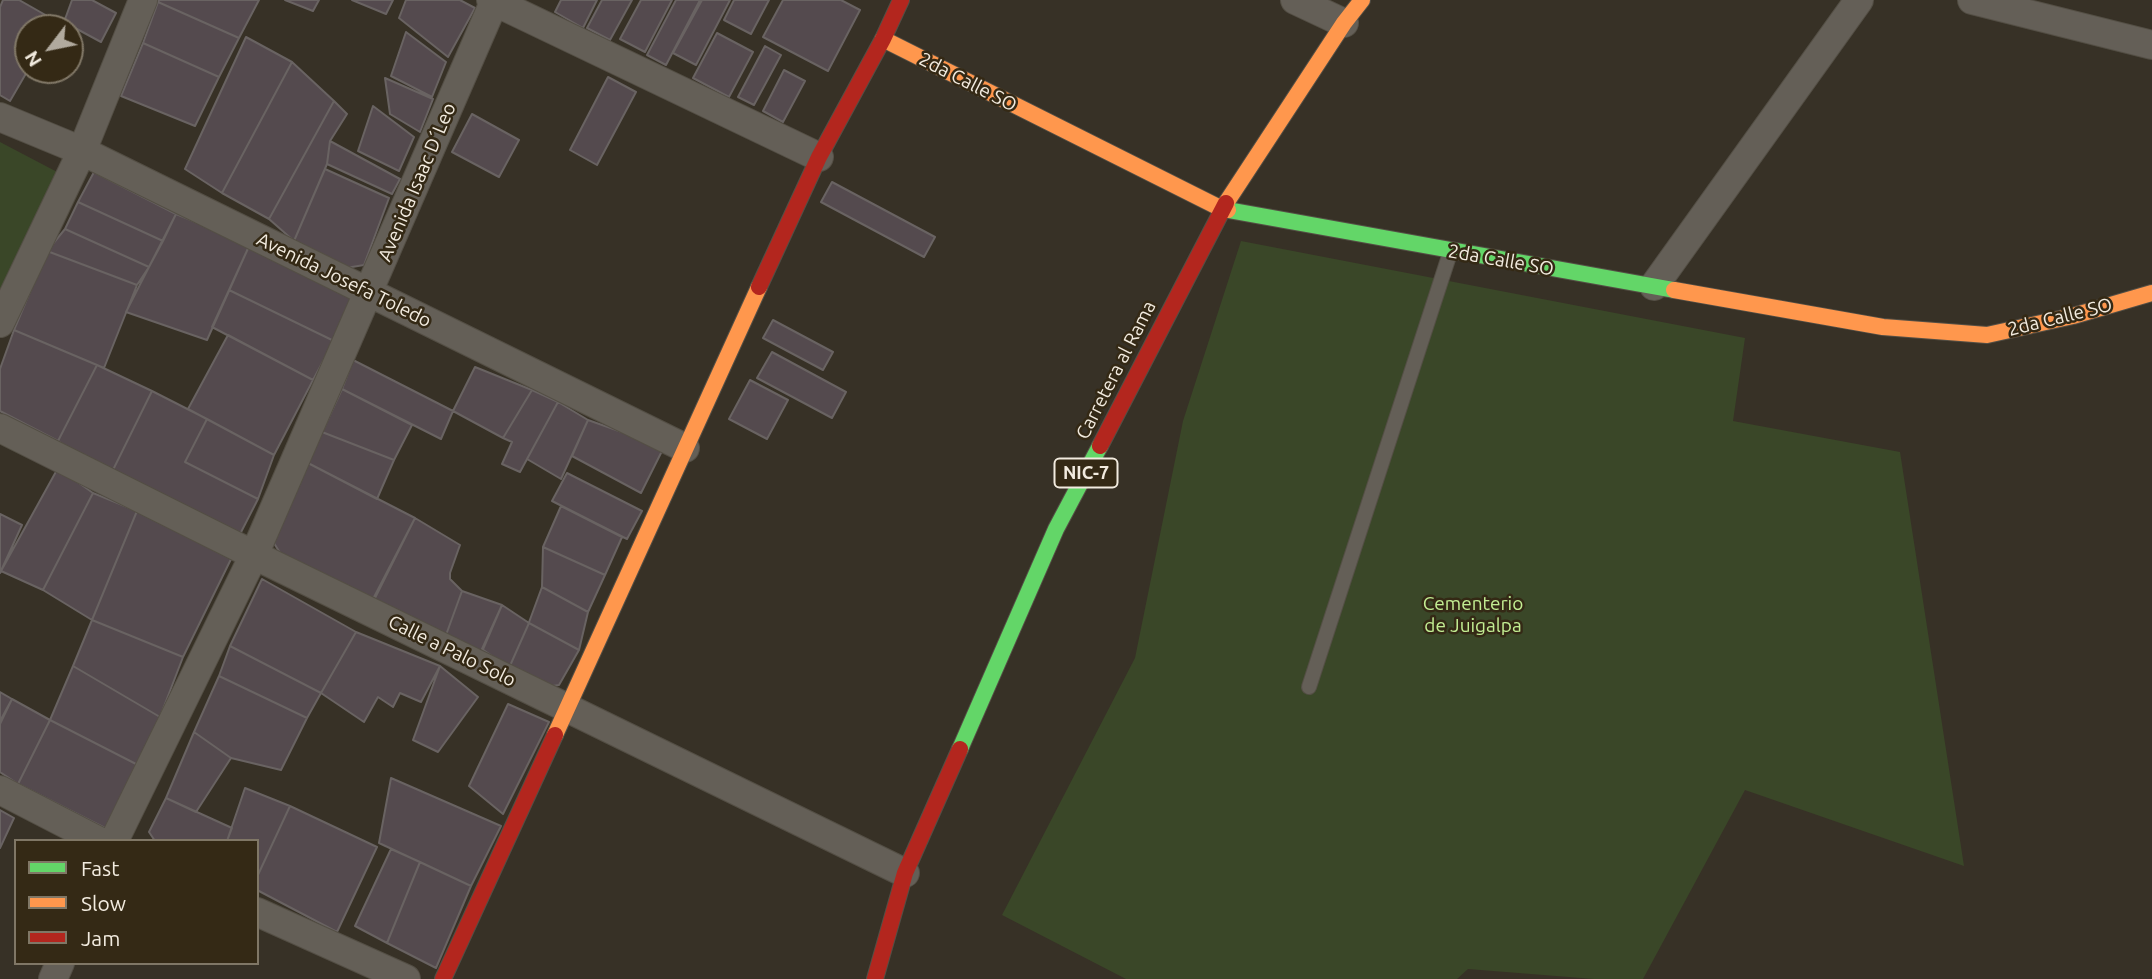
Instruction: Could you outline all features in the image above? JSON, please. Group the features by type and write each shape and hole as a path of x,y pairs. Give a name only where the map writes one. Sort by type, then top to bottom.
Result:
{"main road":[{"path":"443,979 819,158 883,40 901,0"},
{"name":"Carretera al Rama","path":"875,979 905,873 1056,529 1134,384 1222,209 1344,23 1362,0"},
{"name":"2da Calle SO","path":"883,40 1222,209 1883,327 1987,335 2073,316 2152,293"}],"street":[{"path":"0,323 82,151 143,0"},
{"path":"1295,0 1344,23"},
{"path":"1654,286 1859,0"},
{"path":"1972,0 2152,45"},
{"path":"494,1 819,158"},
{"name":"Avenida Isaac D´Leo","path":"115,839 254,555 494,1"},
{"name":"Avenida Josefa Toledo","path":"0,117 82,151 685,448"},
{"name":"Calle a Palo Solo","path":"0,428 905,873"},
{"path":"0,790 95,839"},
{"path":"259,913 406,979"}],"lane":[{"path":"1309,687 1451,251"}],"green space":[{"path":"0,142 61,174 0,297"},
{"name":"Cementerio de Juigalpa","path":"1241,241 1745,338 1733,421 1900,452 1964,866 1745,790 1643,979 1594,979 1468,969 1457,979 1126,979 1002,915 1135,658 1183,421"}],"building":[{"path":"3,0 19,0 44,14 14,14 14,84 20,84 10,101 0,95 0,7"},
{"path":"72,0 92,0 116,13 101,42 84,33 84,14 67,14"},
{"path":"259,0 239,38 158,2"},
{"path":"285,0 319,0 313,11"},
{"path":"352,0 393,0 386,14"},
{"path":"406,0 460,0 475,8 448,57 399,18"},
{"path":"561,0 597,0 583,28 555,12"},
{"path":"602,0 632,0 610,40 587,28"},
{"path":"641,0 672,0 645,52 620,39"},
{"path":"676,0 700,0 666,65 647,55"},
{"path":"702,0 730,0 696,65 673,53"},
{"path":"734,0 769,0 751,34 724,20"},
{"path":"783,0 841,0 860,10 828,71 763,37"},
{"path":"158,2 239,38 219,77 143,43"},
{"path":"406,32 446,62 432,97 391,76"},
{"path":"717,33 753,52 729,97 693,78"},
{"path":"246,37 292,62 222,193 185,169"},
{"path":"143,43 219,77 195,126 121,96"},
{"path":"765,46 781,55 754,105 738,97"},
{"path":"292,62 334,101 269,219 222,193"},
{"path":"784,70 805,81 783,122 763,111"},
{"path":"608,77 636,92 597,165 570,150"},
{"path":"385,78 433,99 420,132 390,114"},
{"path":"334,101 347,114 330,141 327,164 294,241 269,219"},
{"path":"373,106 414,137 399,171 358,151"},
{"path":"472,114 519,140 499,177 452,152"},
{"path":"330,141 400,179 392,194 327,164"},
{"path":"325,169 389,198 364,265 346,268 294,241"},
{"path":"94,172 176,214 163,241 78,202"},
{"path":"832,182 935,237 924,257 821,202"},
{"path":"78,202 163,241 149,267 65,229"},
{"path":"176,214 250,244 207,340 126,312"},
{"path":"65,229 149,267 137,285 47,251"},
{"path":"250,244 354,296 334,341 229,290"},
{"path":"47,251 137,285 104,368 14,330"},
{"path":"229,290 334,341 313,380 212,327"},
{"path":"773,320 833,352 823,370 763,338"},
{"path":"14,330 97,365 58,441 0,411 0,369"},
{"path":"228,335 313,380 274,455 188,409"},
{"path":"772,352 846,392 832,418 757,378"},
{"path":"353,360 453,411 441,439 342,389"},
{"path":"97,365 152,391 110,476 58,441"},
{"path":"475,367 532,390 503,438 453,411"},
{"path":"750,380 788,400 767,439 729,419"},
{"path":"342,389 412,425 394,460 322,432"},
{"path":"532,390 558,402 520,472 502,464 512,442 503,438"},
{"path":"152,391 207,419 185,462 258,499 237,540 110,476"},
{"path":"558,402 588,420 561,479 527,459"},
{"path":"207,419 274,455 258,499 185,462"},
{"path":"588,420 664,447 641,493 572,456"},
{"path":"322,432 394,460 377,499 308,463"},
{"path":"308,463 415,518 372,601 282,556 272,540"},
{"path":"58,468 93,493 43,590 1,571"},
{"path":"567,473 642,511 627,539 552,501"},
{"path":"93,493 137,511 92,620 43,590"},
{"path":"561,506 622,537 605,575 543,547"},
{"path":"137,511 234,553 183,657 92,620"},
{"path":"0,514 22,525 0,573"},
{"path":"415,518 460,545 450,579 462,591 446,635 374,600"},
{"path":"543,547 605,575 588,612 542,587"},
{"path":"262,579 356,632 321,693 230,646"},
{"path":"542,587 588,612 579,650 529,623 528,625"},
{"path":"462,591 502,605 481,654 446,635"},
{"path":"502,605 529,623 509,668 482,649"},
{"path":"92,620 183,657 160,717 73,666"},
{"path":"529,623 579,650 559,685 546,687 509,668"},
{"path":"356,632 440,666 421,702 400,693 393,707 378,697 364,722 321,693"},
{"path":"230,646 321,693 307,718 219,676"},
{"path":"73,666 160,717 138,765 50,720"},
{"path":"440,666 478,697 438,752 413,740"},
{"path":"219,676 307,718 281,770 231,758 194,732"},
{"path":"0,692 12,699 0,721"},
{"path":"12,699 50,720 18,784 0,772 0,724"},
{"path":"508,704 549,722 503,814 469,786"},
{"path":"50,720 138,765 107,829 18,784"},
{"path":"194,732 231,758 196,812 166,798"},
{"path":"391,778 501,826 471,886 379,843"},
{"path":"245,788 290,806 259,873 259,839 228,839"},
{"path":"166,798 232,828 228,839 154,839 149,832"},
{"path":"290,806 377,847 337,932 259,891 259,873"},
{"path":"0,810 14,818 0,848"},
{"path":"391,849 420,862 387,943 355,926"},
{"path":"420,862 471,886 436,968 387,943"}],"traffic: fast":[{"path":"1228,210 1674,290"},
{"path":"960,749 1056,529 1100,446"}],"traffic: slow":[{"path":"1226,203 1344,23 1362,0"},
{"path":"883,39 1228,210"},
{"path":"555,735 759,287"},
{"path":"1674,290 1883,327 1987,335 2073,316 2152,293"}],"traffic: jam":[{"path":"759,287 819,157 883,39 901,0"},
{"path":"1100,446 1226,203"},
{"path":"443,979 555,735"},
{"path":"875,979 905,873 960,749"}]}
